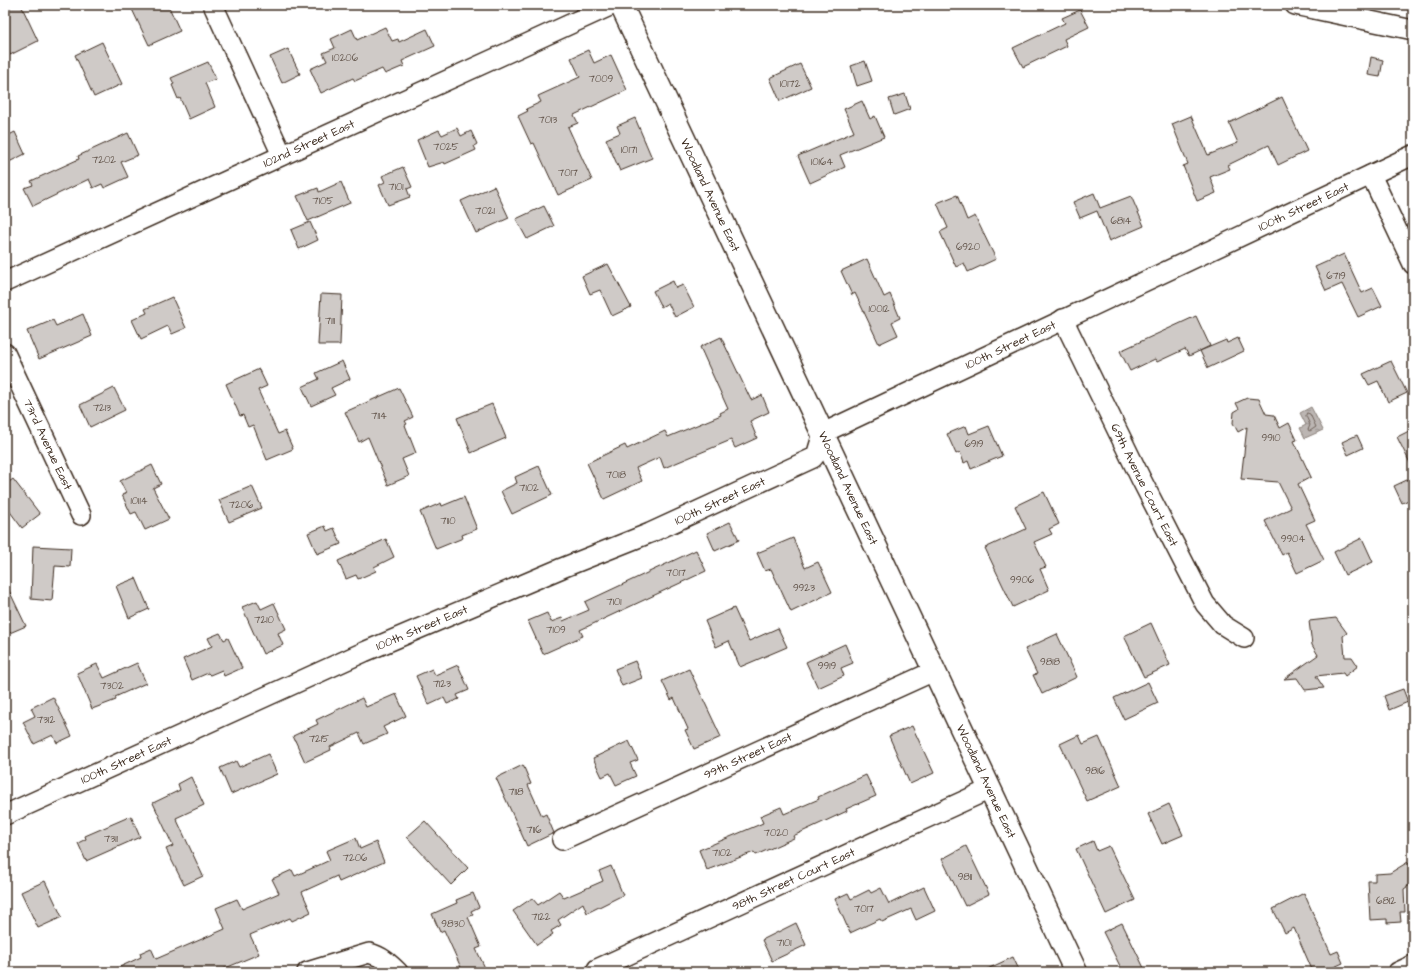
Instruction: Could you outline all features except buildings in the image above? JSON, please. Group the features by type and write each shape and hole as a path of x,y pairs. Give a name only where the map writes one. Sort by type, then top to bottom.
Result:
{"street":[{"path":"214,5 282,155"},
{"name":"102nd Street East","path":"5,282 612,5"},
{"name":"Woodland Avenue East","path":"621,5 1076,972"},
{"path":"1295,5 1413,30"},
{"name":"100th Street East","path":"5,815 378,646 533,580 650,533 813,458 817,453 823,433 1413,155"},
{"path":"1371,175 1413,264"},
{"name":"69th Avenue Court East","path":"1063,319 1141,479 1205,604 1223,625 1244,638"},
{"name":"73rd Avenue East","path":"5,352 81,516"},
{"name":"99th Street East","path":"562,840 934,671"},
{"name":"98th Street Court East","path":"597,969 990,789"},
{"path":"307,972 369,953 388,962 398,972"},
{"path":"1398,972 1413,965"}],"water":[{"path":"1311,407 1323,430 1305,438 1300,428 1306,425 1300,413"}]}
